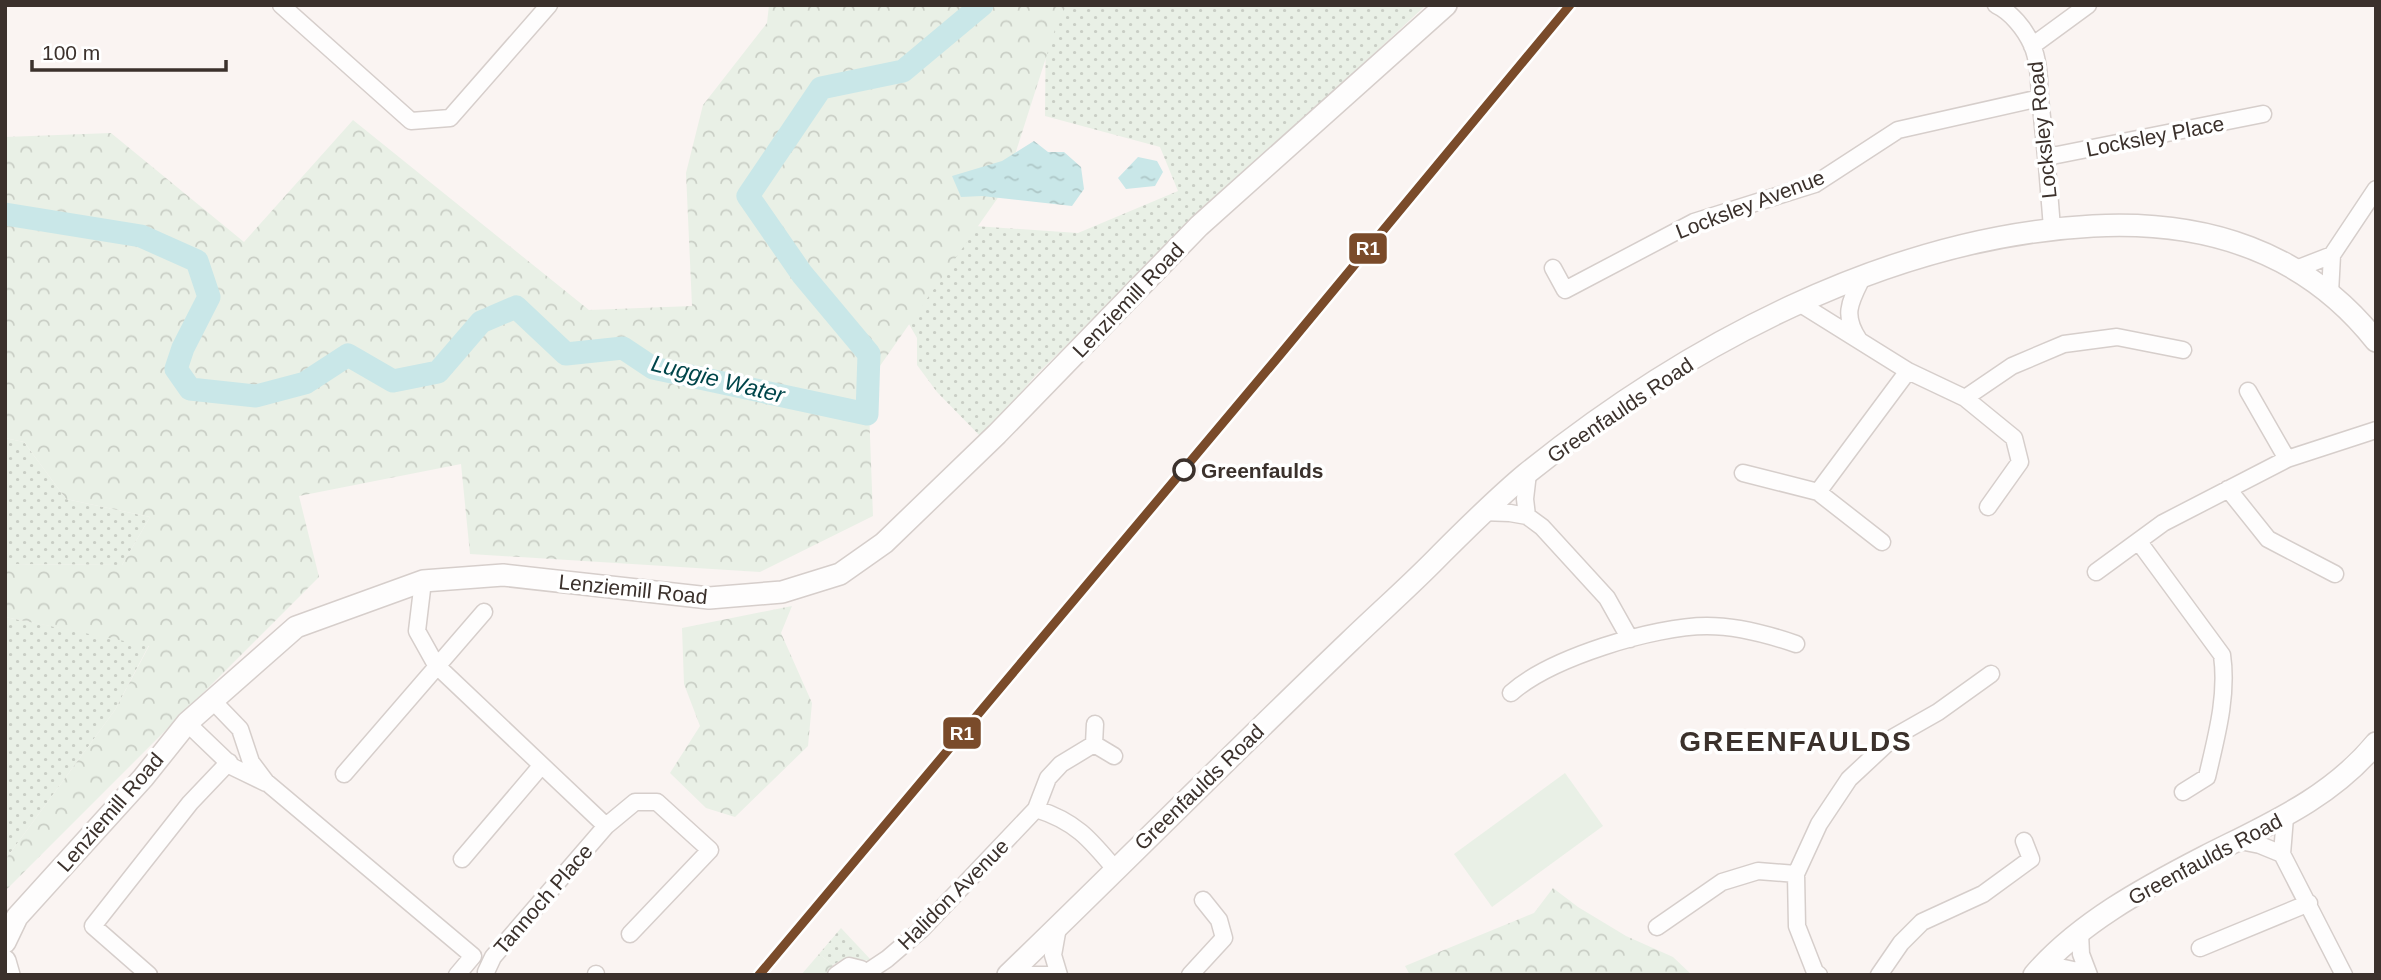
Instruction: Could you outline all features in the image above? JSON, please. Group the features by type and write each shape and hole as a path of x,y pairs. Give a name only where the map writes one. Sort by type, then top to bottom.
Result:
{"street":[{"path":"281,5 411,121 450,118 549,5"},
{"name":"Lenziemill Road","path":"5,942 11,920 143,778 187,723 296,627 423,581 503,575 709,598 782,592 840,574 884,543 997,434 1199,226 1446,5"},
{"name":"Locksley Road","path":"1996,5 2021,27 2032,46 2047,155 2052,228"},
{"path":"2032,46 2088,5"},
{"name":"Locksley Avenue","path":"1553,268 1565,290 1694,222 1815,184 1898,130 2040,98"},
{"name":"Locksley Place","path":"2047,155 2263,114"},
{"path":"2330,293 2332,255 2376,189"},
{"name":"Greenfaulds Road","path":"1008,975 1439,557 1481,512 1528,473 1626,401 1704,353 1799,303 1909,260 1979,240 2052,228 2129,224 2197,231 2252,246 2296,269 2330,293 2376,341"},
{"path":"2296,269 2332,255"},
{"path":"1859,340 1853,331 1849,306 1863,278"},
{"path":"1799,303 1909,371 1965,398 2014,438 2020,462 1988,507"},
{"path":"1965,398 2012,366 2064,344 2117,337 2183,349"},
{"path":"1818,492 1909,371"},
{"path":"2248,391 2287,458"},
{"path":"2096,572 2163,523 2287,458 2375,430"},
{"path":"1527,516 1525,499 1528,473"},
{"path":"1743,473 1818,492 1882,542"},
{"path":"2228,489 2268,539 2335,574"},
{"path":"1481,512 1527,516 1542,527 1607,598 1629,639"},
{"path":"2139,542 2222,655 2225,671 2220,723 2207,777 2183,792"},
{"path":"423,581 417,631 436,664 606,826"},
{"path":"344,774 436,664 484,612"},
{"path":"1511,693 1559,664 1629,639 1678,628 1736,628 1796,644"},
{"path":"1819,975 1815,972 1797,926 1796,874 1819,824 1849,779 1894,737 1938,712 1991,674"},
{"path":"212,701 240,729 251,762 265,781 473,956 457,975"},
{"path":"187,723 233,767 267,783 265,781"},
{"path":"1095,724 1094,744 1114,756"},
{"name":"Greenfaulds Road","path":"2037,971 2080,933 2122,902 2286,817 2330,788 2376,743"},
{"name":"Halidon Avenue","path":"836,975 849,966 866,974 922,929 1036,809 1048,778 1061,764 1094,744"},
{"path":"149,975 93,926 190,803 229,762"},
{"path":"462,859 541,766"},
{"name":"Tannoch Place","path":"487,975 493,957 606,826 635,802 657,802 710,850 630,934"},
{"path":"1036,809 1058,816 1088,837 1115,869"},
{"path":"2281,855 2286,817"},
{"path":"1879,975 1901,943 1922,922 1983,894 2031,859 2024,841"},
{"path":"2239,841 2260,845 2281,855 2344,975"},
{"path":"1657,927 1722,882 1758,871 1796,874"},
{"path":"1191,975 1224,939 1219,920 1203,900"},
{"path":"2200,948 2309,904"},
{"path":"1058,927 1053,956 1059,975"},
{"path":"2080,933 2081,954 2088,974"},
{"path":"5,961 9,975"},
{"path":"2037,971 2064,968 2088,974"},
{"path":"1008,975 1052,975"}],"green space":[{"path":"769,5 1067,5 1058,20 1004,189 868,383 873,516 760,572 470,554 461,464 299,496 319,577 5,891 5,860 115,710 149,646 5,617 5,564 122,565 150,517 66,499 24,442 5,438 5,137 111,133 244,242 353,120 589,310 692,306 686,173 703,105 767,23"},
{"path":"1046,5 1426,5 1183,232 1036,375 982,438 937,392 917,365 917,338 898,305 946,224 1078,233 1178,191 1160,147 1045,116"},
{"path":"5,438 24,442 66,499 150,517 122,565 5,564"},
{"path":"792,606 781,633 812,703 808,746 735,817 706,808 670,773 700,726 684,684 682,628"},
{"path":"5,617 149,645 115,710 5,860"},
{"path":"1565,773 1603,826 1492,907 1454,854"},
{"path":"1553,888 1578,907 1626,936 1673,957 1692,975 1410,975 1405,966 1534,913"},
{"path":"841,928 872,961 845,958 833,965 819,954"},
{"path":"819,954 833,965 827,975 801,975"}],"water":[{"path":"1034,141 1048,152 1064,152 1081,167 1084,189 1072,206 982,196 961,197 952,176 1002,161"},
{"path":"1138,157 1157,161 1163,172 1155,186 1126,189 1118,178"}],"waterway":[{"name":"Luggie Water","path":"5,214 141,236 197,261 209,297 183,348 176,369 190,389 256,396 305,383 348,355 393,381 438,372 481,322 516,307 566,354 623,348 653,368 867,414 869,354 802,274 748,196 821,88 903,71 982,5"}],"transit line":[{"name":"R1","path":"759,975 1570,5"}],"place":[{"name":"Greenfaulds","path":"1184,470"}],"district":[{"name":"GREENFAULDS","path":"1796,741"}]}
